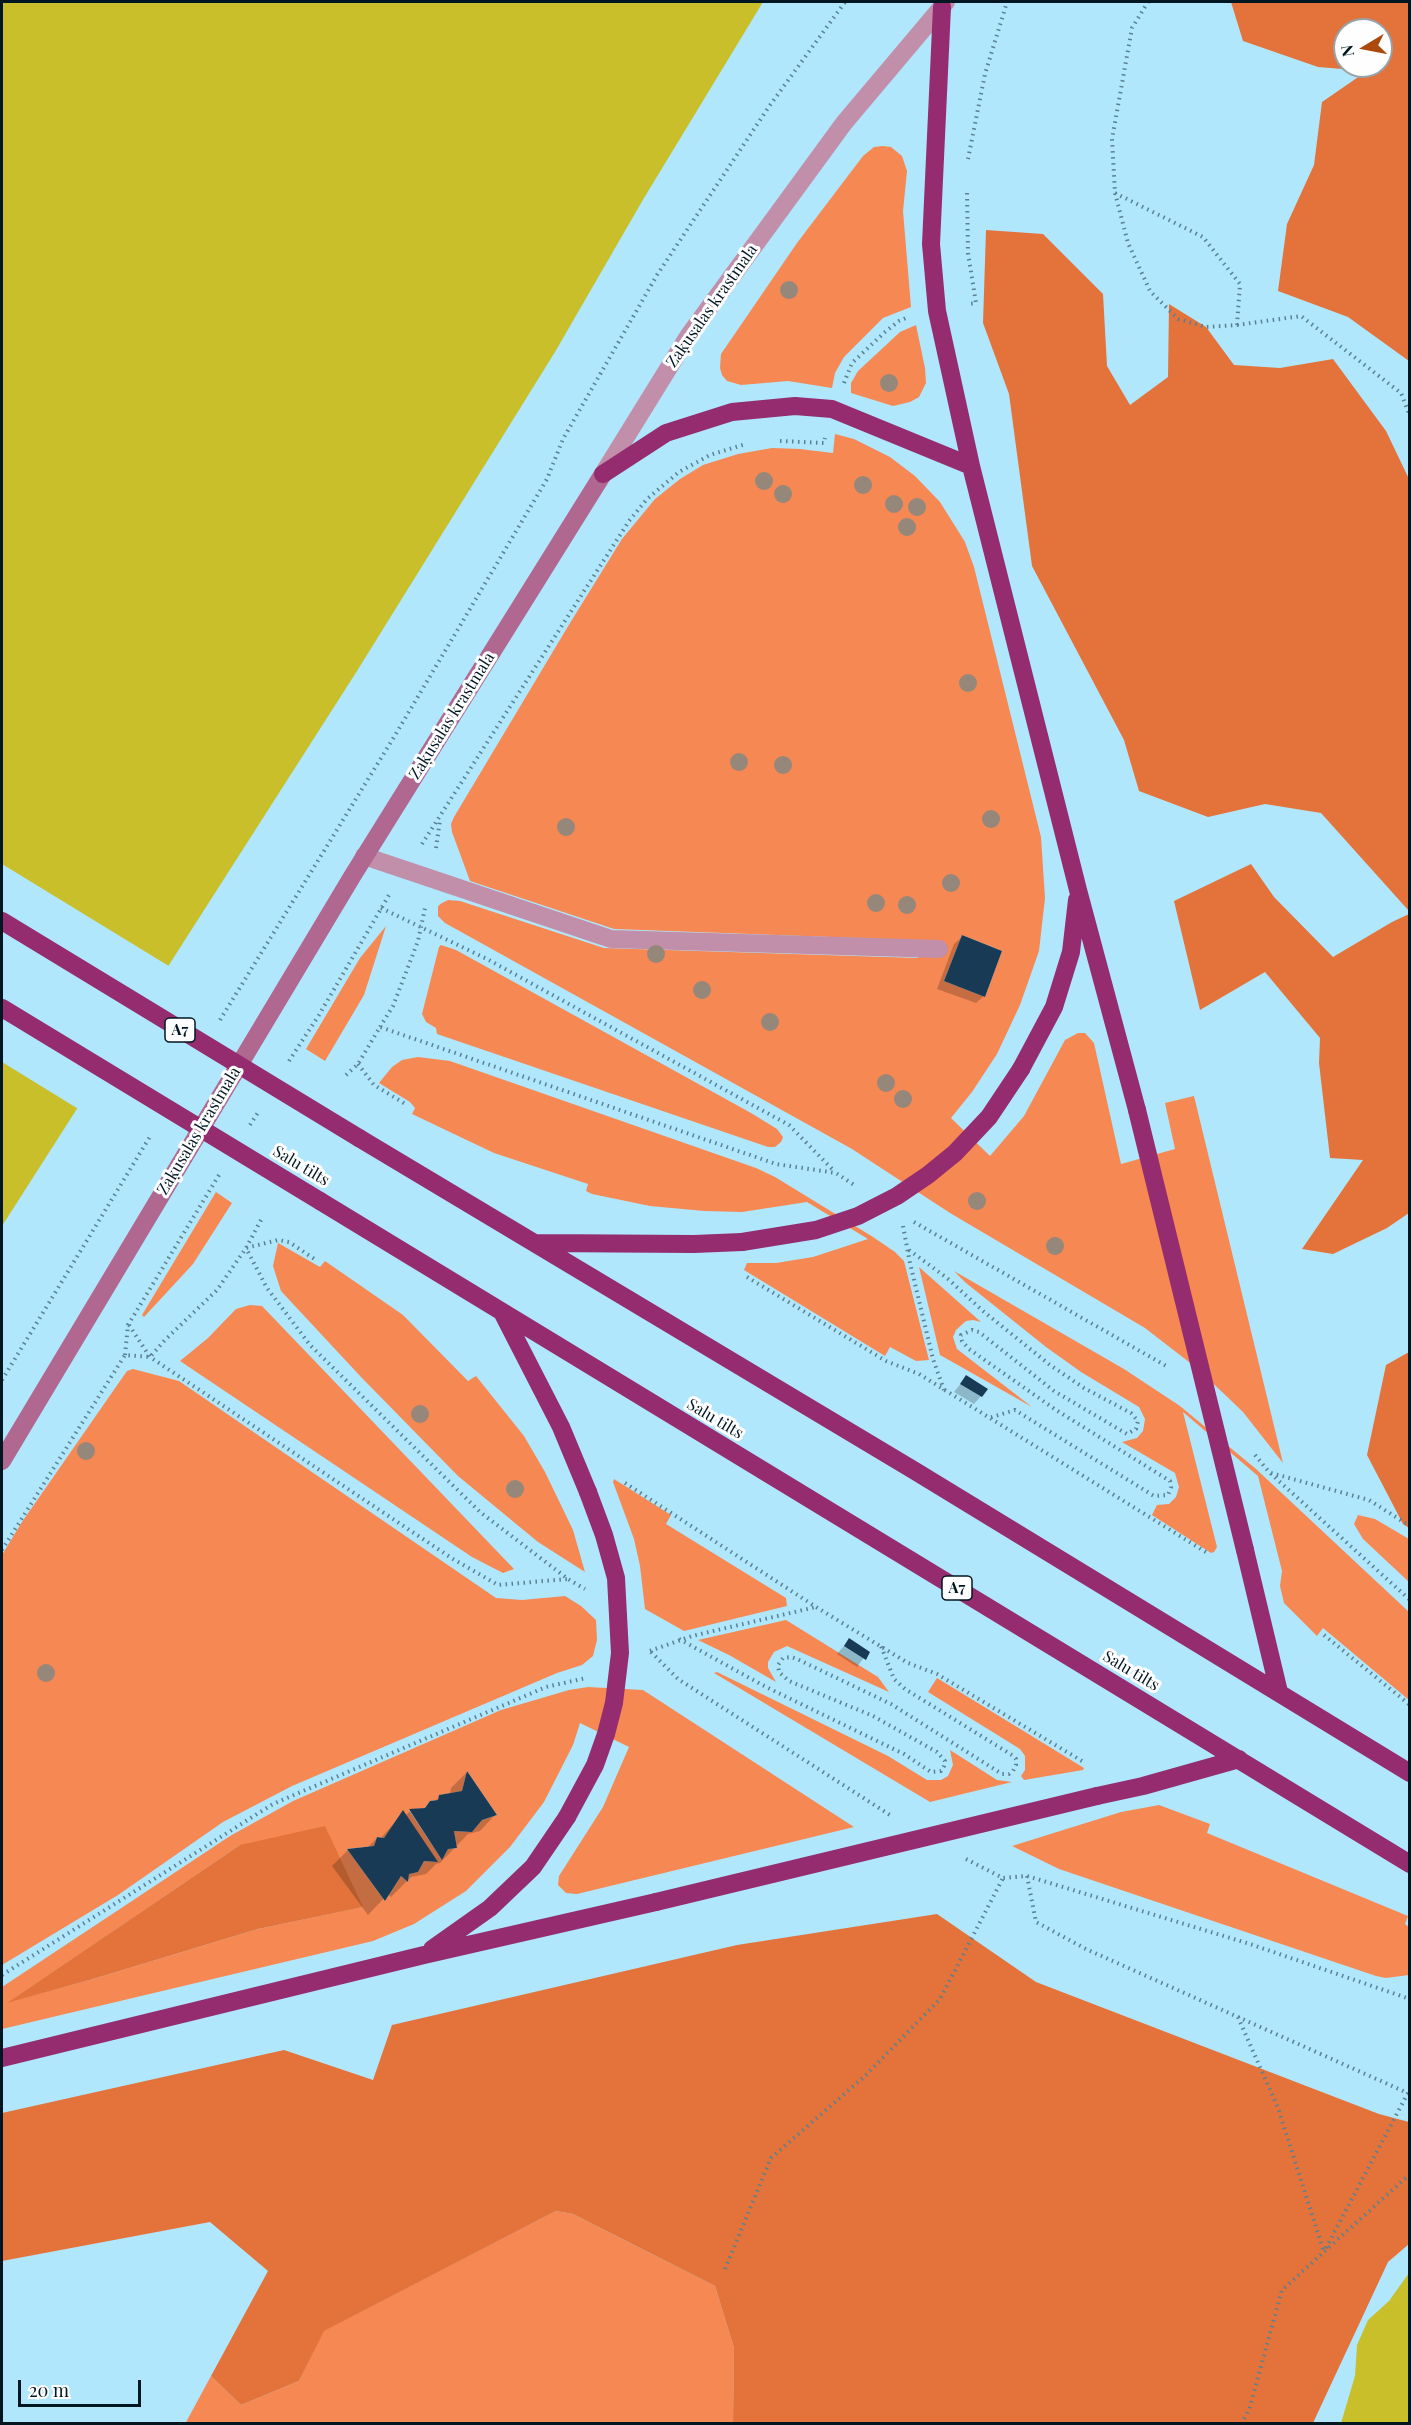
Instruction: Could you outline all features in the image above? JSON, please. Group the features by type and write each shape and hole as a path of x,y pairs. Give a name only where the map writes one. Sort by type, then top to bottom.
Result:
{"highway":[{"path":"944,4 931,244 937,311 971,466 1078,890 1137,1110 1279,1692"},
{"path":"603,474 666,433 732,412 795,406 832,410 971,466"},
{"path":"534,1243 741,1242 816,1230 858,1216 897,1196 955,1154 989,1117 1021,1069 1054,1007 1071,952 1078,890"},
{"name":"A7","path":"2,921 1410,1773"},
{"name":"Salu tilts","path":"2,1008 1410,1864"},
{"path":"424,1955 490,1908 532,1867 567,1817 595,1766 614,1703 620,1653 616,1578 604,1535 561,1426 503,1314"},
{"path":"2,2058 424,1955 1143,1786 1239,1759"}],"street":[{"name":"Zaķusalas krastmala","path":"2,1461 364,856 703,315 844,123 944,4"},
{"path":"364,856 611,939 939,949"}],"path":[{"path":"217,1026 394,737 547,479 563,439 657,275 768,108 845,2"},
{"path":"966,169 987,67 1007,2"},
{"path":"1148,2 1132,28 1112,139 1115,193 1128,243 1150,291 1178,319 1206,327 1301,316 1401,393 1410,416"},
{"path":"965,304 976,303 968,253 967,181"},
{"path":"1115,193 1203,237 1240,284 1237,325"},
{"path":"843,387 852,363 899,321 913,316"},
{"path":"770,441 825,443 825,437"},
{"path":"285,1068 319,1015 404,870 440,819 593,574 629,521 648,499 679,472 710,455 752,443"},
{"path":"381,908 487,959 789,1125 836,1173 863,1190"},
{"path":"346,1075 358,1064 393,1006 418,941"},
{"path":"380,1027 776,1164 836,1173"},
{"path":"358,1064 374,1084 407,1105"},
{"path":"249,1126 261,1107"},
{"path":"2,1380 152,1134"},
{"path":"2,1550 125,1355 128,1324 225,1165"},
{"path":"910,1219 1170,1368"},
{"path":"150,1357 218,1290 246,1248 261,1220"},
{"path":"902,1222 933,1359 945,1390"},
{"path":"246,1248 278,1240 289,1242 316,1260"},
{"path":"246,1248 267,1288 310,1345 480,1512 568,1579 586,1590"},
{"path":"909,1250 947,1278 983,1311 1050,1365 1084,1388 1131,1413 1138,1421 1136,1429 1127,1434 1054,1391 979,1332 972,1330 961,1335 962,1341 969,1349 1056,1410 1170,1481 1171,1487 1168,1495 1154,1496 1015,1410 989,1418"},
{"path":"747,1277 886,1361 919,1374 1209,1554"},
{"path":"128,1324 150,1357 453,1559 498,1585 568,1579"},
{"path":"125,1355 150,1357"},
{"path":"1248,1447 1269,1472 1410,1600"},
{"path":"1269,1472 1369,1500 1410,1526"},
{"path":"625,1482 816,1607 908,1663 937,1674 1082,1761"},
{"path":"641,1657 679,1639 816,1607"},
{"path":"1324,1635 1410,1705"},
{"path":"679,1639 766,1687 904,1754 931,1773 941,1771 944,1766 945,1761 937,1752 873,1716 789,1681 779,1672 777,1665 783,1658 798,1659 891,1704 1002,1774 1009,1774 1013,1771 1016,1759 1012,1755 894,1680 881,1646"},
{"path":"643,1643 678,1679 898,1820"},
{"path":"2,1975 273,1804 546,1686 589,1677"},
{"path":"957,1855 1003,1878 1027,1876 1250,1944 1410,1999"},
{"path":"1027,1876 1036,1922 1086,1949 1409,2092 1324,2252"},
{"path":"725,2269 771,2158 866,2075 940,1999 1003,1878"},
{"path":"1238,2017 1278,2108 1324,2252"},
{"path":"1241,2424 1249,2410 1282,2290 1410,2174"}],"shaded area":[{"path":"2,2 763,2 644,198 555,352 357,671 2,1226"},
{"path":"1231,2 1409,2 1409,361 1348,317 1278,291 1287,224 1314,165 1322,102 1357,78 1393,78 1393,18 1333,18 1333,68 1318,67 1243,41"},
{"path":"874,147 891,147 902,156 907,171 903,211 911,307 883,318 844,357 835,373 832,388 788,381 741,385 727,381 720,368 721,354 797,243 863,156"},
{"path":"986,230 1043,234 1103,294 1107,366 1130,405 1168,377 1169,304 1206,327 1234,365 1280,368 1333,359 1386,431 1409,479 1409,911 1321,813 1265,804 1208,817 1139,791 1124,740 1032,566 1009,394 983,323"},
{"path":"916,325 926,383 919,397 893,406 851,393 851,383 858,371 900,332"},
{"path":"835,434 854,439 890,457 915,476 940,502 965,542 974,567 1041,837 1045,898 1039,951 1020,1005 997,1054 972,1092 951,1118 990,1156 1024,1116 1065,1040 1078,1033 1085,1033 1094,1043 1121,1164 1175,1149 1165,1103 1194,1096 1283,1463 1243,1412 1198,1369 1145,1328 950,1213 852,1149 445,923 438,916 438,906 442,903 448,900 460,901 604,948 918,958 922,946 912,940 614,929 470,881 452,832 451,824 454,817 570,623 622,539 655,499 680,479 703,465 738,454 772,448 833,453","holes":["962,935 1002,951 985,997 944,981"]},
{"path":"1251,864 1274,897 1333,957 1409,914 1409,1213 1387,1228 1333,1254 1302,1249 1363,1160 1330,1158 1319,1063 1320,1038 1265,972 1200,1010 1174,901"},
{"path":"386,926 364,995 325,1061 306,1049 360,958"},
{"path":"441,945 456,950 751,1113 777,1129 783,1137 781,1142 775,1147 768,1147 437,1034 436,1028 426,1022 422,1014"},
{"path":"418,1057 450,1061 756,1168 775,1177 873,1237 904,1261 929,1360 916,1361 890,1347 885,1356 744,1270 747,1263 776,1263 813,1257 868,1239 807,1202 742,1212 704,1211 650,1206 592,1194 586,1191 588,1184 494,1153 412,1114 415,1108 410,1102 379,1083 392,1067 402,1060"},
{"path":"216,1192 232,1203 193,1264 144,1317 142,1315"},
{"path":"278,1243 320,1267 325,1261 403,1315 468,1381 476,1376 524,1436 545,1472 573,1530 585,1572 538,1542 458,1476 361,1377 281,1291 273,1266"},
{"path":"919,1267 981,1322 966,1321 956,1330 953,1337 957,1349 1032,1407 940,1355"},
{"path":"954,1271 1124,1369 1180,1406 1256,1469 1409,1612 1409,1700 1323,1628 1317,1636 1284,1603 1280,1586 1282,1571 1258,1476 1183,1412 1217,1547 1211,1553 1152,1515 1157,1505 1169,1504 1176,1497 1179,1487 1175,1473 1122,1442 1137,1438 1143,1431 1145,1419 1139,1407 1081,1372 1046,1347"},
{"path":"250,1305 262,1306 514,1569 503,1573 472,1557 180,1361 208,1338 236,1309"},
{"path":"1409,1352 1409,1528 1403,1524 1367,1455 1386,1365"},
{"path":"133,1369 179,1381 496,1598 522,1600 565,1596 581,1606 596,1620 597,1640 593,1656 582,1665 557,1673 292,1786 223,1822 118,1895 2,1965 2,1555 22,1522 127,1371"},
{"path":"614,1479 671,1515 666,1524 786,1598 787,1606 684,1631 645,1609 634,1539 613,1482"},
{"path":"1358,1515 1375,1519 1409,1539 1409,1582 1363,1539 1354,1524"},
{"path":"786,1620 878,1677 889,1692 787,1646 774,1652 768,1662 768,1668 776,1682 698,1640"},
{"path":"717,1672 888,1756 927,1780 941,1780 948,1776 953,1765 950,1750 997,1780 1012,1782 930,1802 714,1673"},
{"path":"937,1678 1084,1768 1083,1770 1024,1780 1021,1776 1025,1770 1025,1756 1020,1749 928,1692"},
{"path":"588,1687 643,1690 854,1827 577,1894 566,1893 558,1885 559,1876 603,1807 629,1747 580,1723 573,1745 544,1802 510,1847 466,1891 414,1924 373,1941 2,2029 2,1987 230,1836 293,1801 501,1710 569,1690","holes":["467,1771 497,1815 482,1820 472,1832 454,1831 457,1848 448,1849 442,1860 409,1810 425,1808 430,1801 438,1800 440,1795 462,1791","403,1811 437,1862 424,1861 418,1872 409,1874 408,1882 401,1876 385,1901 347,1849 374,1846 377,1837 384,1838","240,1845 362,1907 258,1929 9,2002"]},
{"path":"1159,1805 1210,1824 1207,1833 1408,1916 1405,1924 1409,1927 1409,1975 1386,1978 1376,1976 1059,1869 1012,1846 1121,1812"},
{"path":"325,1826 363,1907 258,1929 7,2003 240,1845"},
{"path":"937,1914 1036,1982 1379,2114 1409,2122 1409,2244 1388,2262 1313,2423 733,2423 734,2348 715,2286 573,2214 556,2211 324,2331 299,2381 241,2405 211,2376 268,2271 210,2222 2,2261 2,2113 284,2050 373,2080 392,2025 737,1945"},
{"path":"556,2211 573,2214 715,2286 734,2348 733,2423 185,2424 211,2376 241,2405 299,2381 323,2331"},
{"path":"1409,2273 1409,2423 1341,2423 1355,2376 1357,2345 1368,2320 1389,2301"}],"pier":[{"path":"2,864 172,968 80,1110 2,1062"}],"building":[{"path":"962,935 1002,951 985,997 944,981"},
{"path":"966,1375 988,1389 982,1397 960,1384"},
{"path":"849,1638 870,1652 866,1660 844,1646"},
{"path":"467,1771 497,1815 482,1820 472,1832 454,1831 457,1848 448,1849 442,1860 409,1809 425,1808 430,1801 438,1800 439,1795 462,1791"},
{"path":"403,1810 438,1862 424,1861 418,1872 409,1874 408,1882 401,1876 385,1901 347,1849 374,1846 377,1837 384,1838"}]}
